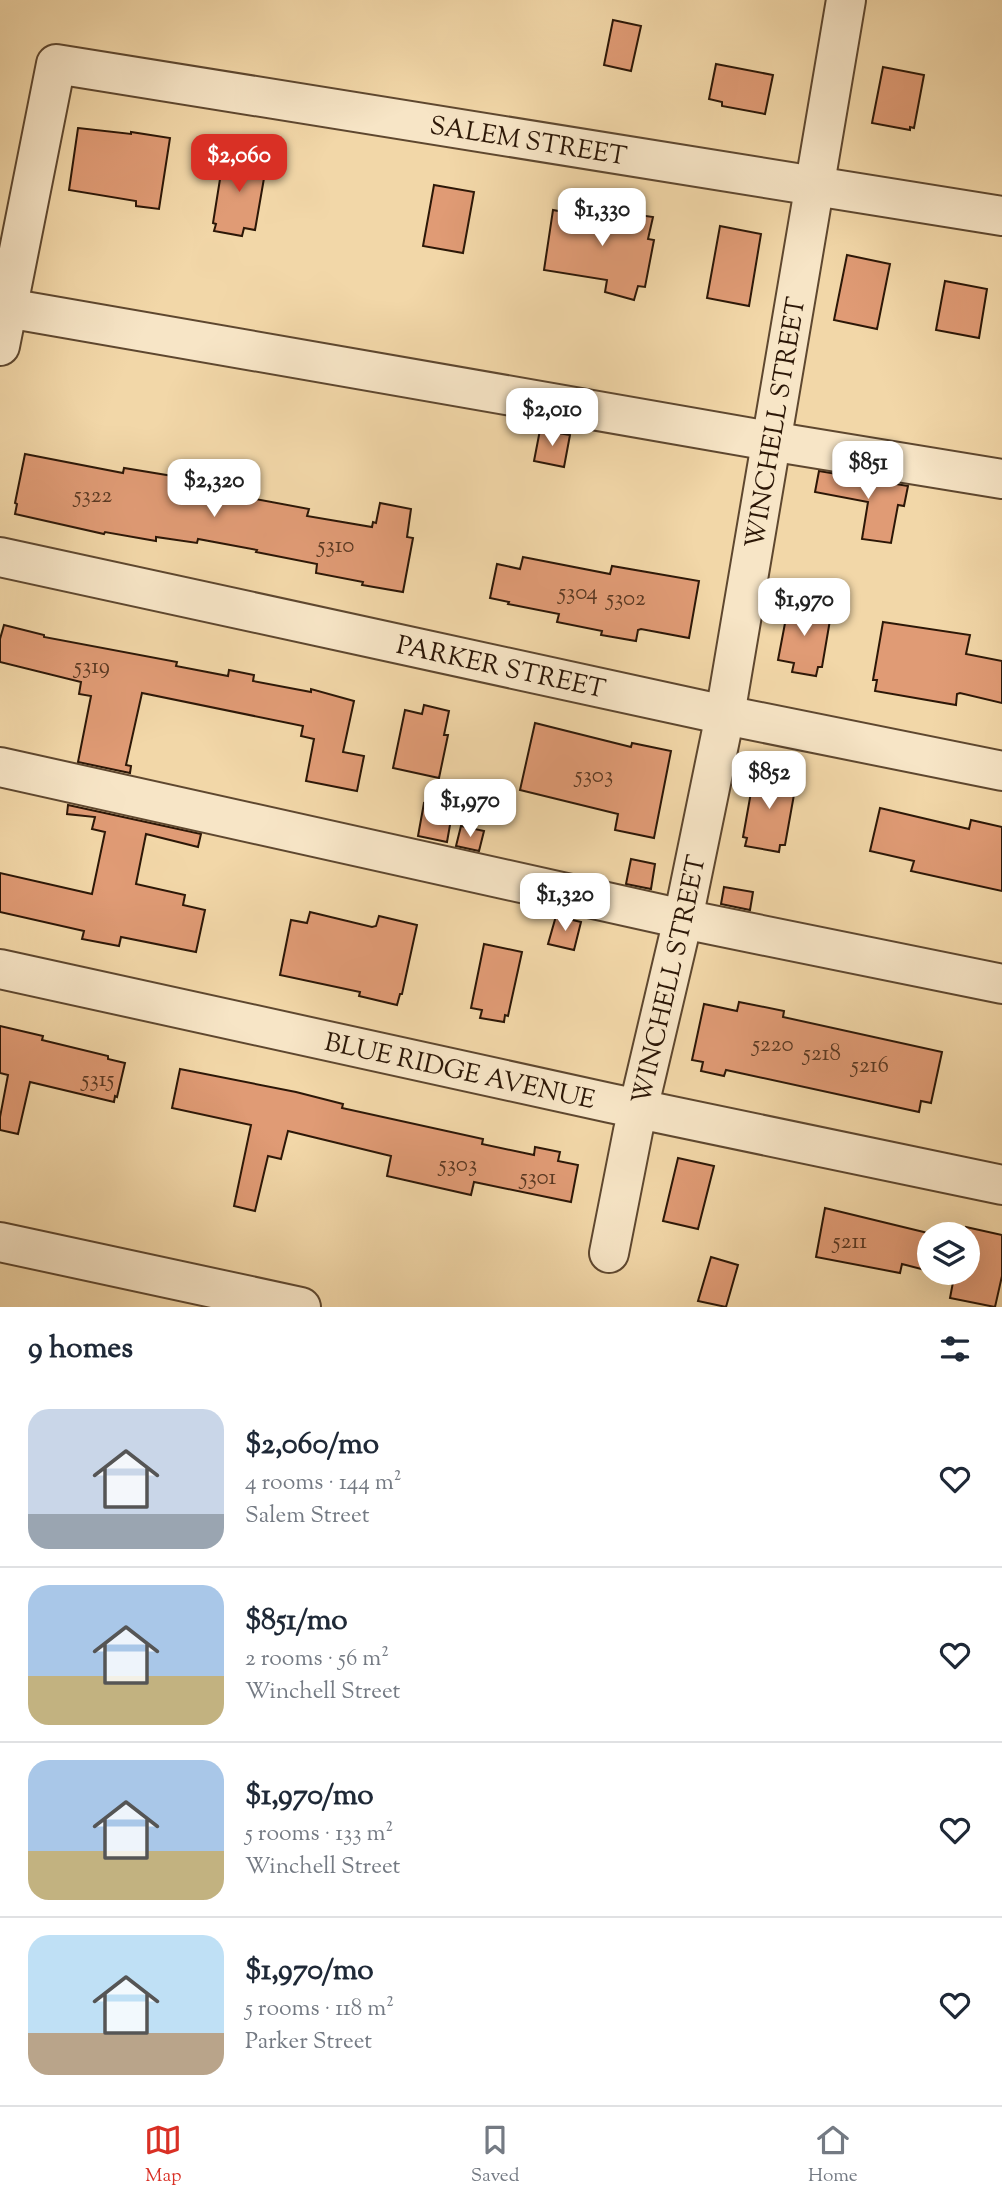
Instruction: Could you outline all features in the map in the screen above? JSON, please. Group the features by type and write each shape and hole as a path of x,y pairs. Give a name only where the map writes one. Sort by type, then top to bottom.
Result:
{"street":[{"name":"WINCHELL STREET","path":"609,1253 725,715 846,0"},
{"name":"SALEM STREET","path":"7,308 57,64 1002,216"},
{"path":"0,345 7,308 1002,479"},
{"name":"PARKER STREET","path":"0,557 725,715 1002,771"},
{"path":"0,767 682,919 1002,984"},
{"name":"BLUE RIDGE AVENUE","path":"0,969 638,1109 1002,1185"},
{"path":"0,1242 301,1307"}],"building":[{"path":"613,20 641,26 631,71 604,65"},
{"path":"716,64 773,75 765,114 722,106 722,102 709,99"},
{"path":"883,67 924,75 914,128 910,127 910,130 872,123"},
{"path":"78,128 170,138 159,209 136,206 136,201 69,190"},
{"path":"224,154 267,161 255,230 244,228 242,236 214,231"},
{"path":"434,185 474,192 463,253 423,246"},
{"path":"571,205 653,217 648,239 654,240 645,287 638,286 634,300 605,292 607,280 544,270 553,210 569,213"},
{"path":"720,226 761,234 749,306 707,298"},
{"path":"847,255 890,264 877,329 834,320"},
{"path":"945,281 987,289 979,338 936,330"},
{"path":"540,430 570,435 564,467 534,461"},
{"path":"25,454 123,473 124,468 215,483 213,491 309,509 307,516 372,527 373,522 376,523 380,503 411,509 407,537 413,538 403,592 316,573 317,564 256,552 257,550 198,539 197,543 156,537 156,541 105,532 104,534 15,514"},
{"path":"819,471 908,486 904,506 898,505 891,543 862,539 868,502 815,492"},
{"path":"523,557 610,574 612,566 699,581 689,638 641,629 638,630 636,641 601,635 602,631 557,622 559,614 490,598 497,564 520,569"},
{"path":"790,597 814,601 811,617 830,620 822,667 818,667 816,676 792,672 794,663 778,660"},
{"path":"883,622 970,635 966,654 1002,661 1002,703 960,693 957,694 956,705 875,691 877,680 873,680"},
{"path":"4,625 44,637 177,662 176,666 228,676 229,670 254,675 253,681 311,692 311,689 354,701 343,752 364,756 357,791 306,781 314,739 301,736 303,726 142,693 126,765 131,766 130,773 78,762 91,696 79,694 81,682 0,662 0,639"},
{"path":"424,705 449,711 444,735 448,735 439,778 393,768 405,710 422,714"},
{"path":"535,723 631,747 632,743 671,751 654,838 615,830 618,814 520,790"},
{"path":"759,770 792,775 790,788 795,789 785,845 780,845 779,852 745,846 747,838 743,837 753,781 757,782"},
{"path":"424,803 453,808 447,842 418,836"},
{"path":"68,805 201,834 198,847 146,834 136,884 185,895 183,905 205,910 196,952 121,937 119,946 82,939 84,931 0,912 0,873 92,894 105,832 92,829 95,817 67,814"},
{"path":"880,808 969,829 971,820 1002,827 1002,891 911,871 914,861 870,851"},
{"path":"461,826 484,831 479,851 456,846"},
{"path":"631,859 655,864 651,889 626,884"},
{"path":"724,887 753,892 750,910 721,904"},
{"path":"310,912 372,927 376,926 379,916 417,925 402,994 397,1005 359,996 360,992 280,975 291,920 307,923"},
{"path":"556,916 581,922 574,950 548,944"},
{"path":"484,944 522,952 508,1016 505,1015 504,1022 480,1018 482,1010 471,1008"},
{"path":"739,1002 784,1011 783,1017 942,1052 931,1103 921,1101 919,1112 726,1070 724,1076 701,1071 703,1062 692,1060 704,1004 737,1011"},
{"path":"0,1026 43,1036 42,1040 108,1056 108,1059 125,1063 114,1102 30,1082 18,1134 0,1130 8,1075 0,1073"},
{"path":"180,1069 296,1092 343,1104 342,1108 483,1139 482,1144 534,1155 535,1147 560,1152 558,1161 578,1165 571,1202 474,1182 471,1195 387,1176 391,1156 288,1131 281,1159 268,1156 255,1211 234,1206 251,1125 172,1108"},
{"path":"678,1158 714,1166 698,1229 663,1221"},
{"path":"825,1208 917,1230 917,1268 902,1264 900,1273 816,1257"},
{"path":"980,1230 1002,1235 1002,1276 995,1307 950,1298 952,1285 980,1285"},
{"path":"711,1257 738,1265 726,1307 698,1301"}]}
